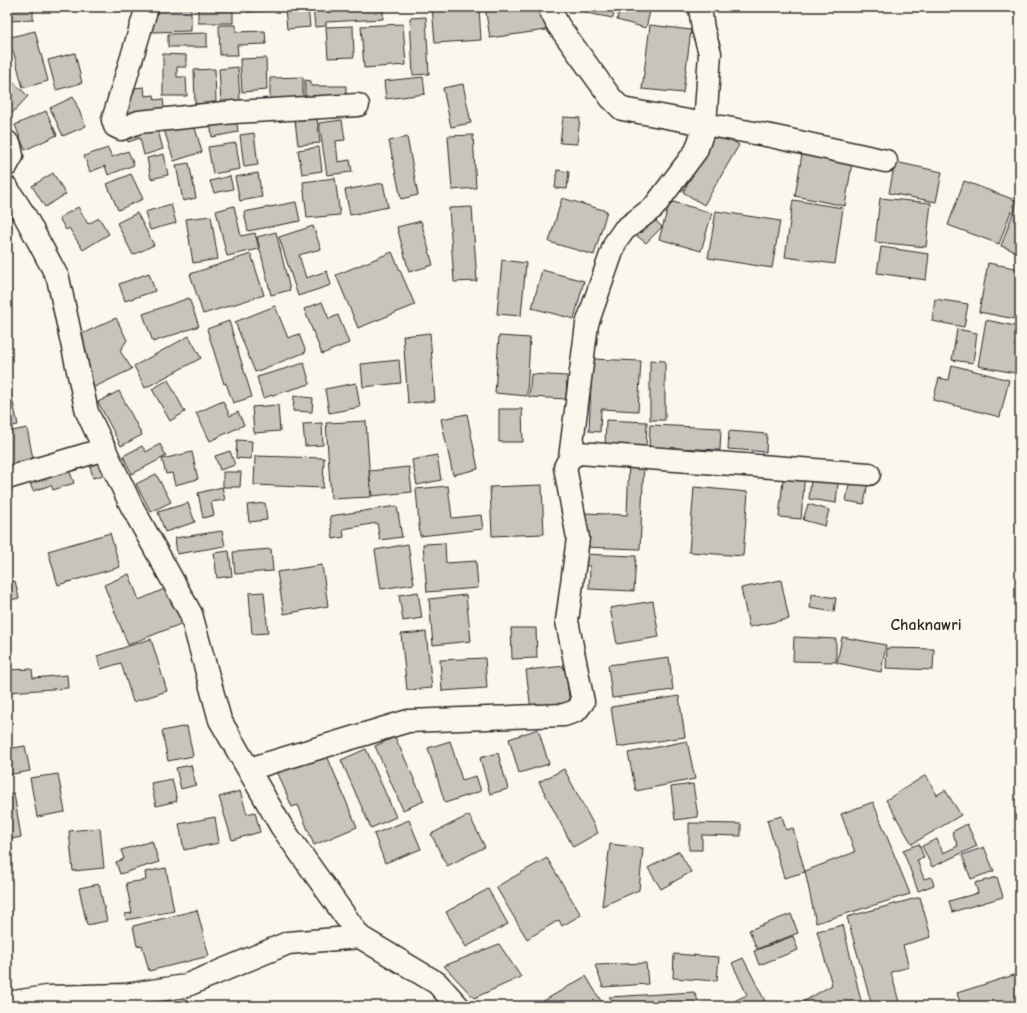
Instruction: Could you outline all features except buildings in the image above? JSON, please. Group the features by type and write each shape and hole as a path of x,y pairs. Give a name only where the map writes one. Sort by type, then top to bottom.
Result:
{"street":[{"path":"148,7 113,120 115,126 121,129 139,122 234,112 358,105"},
{"path":"549,7 558,25 611,98 622,109 771,136 886,161"},
{"path":"249,769 408,721 564,715 576,711 583,702 567,621 578,538 565,467 570,458 587,324 615,243 624,230 654,206 696,151 705,125 710,53 703,29 700,7"},
{"path":"7,142 10,146 12,156 7,164"},
{"path":"7,188 25,216 58,278 87,412 131,505 191,614 220,720 281,826 360,937 438,983 458,1006"},
{"path":"7,478 105,449"},
{"path":"570,458 579,454 869,474"},
{"path":"7,1003 47,997 125,995 185,986 288,943 360,937"}],"district":[{"name":"Chaknawri","path":"926,624"}]}
